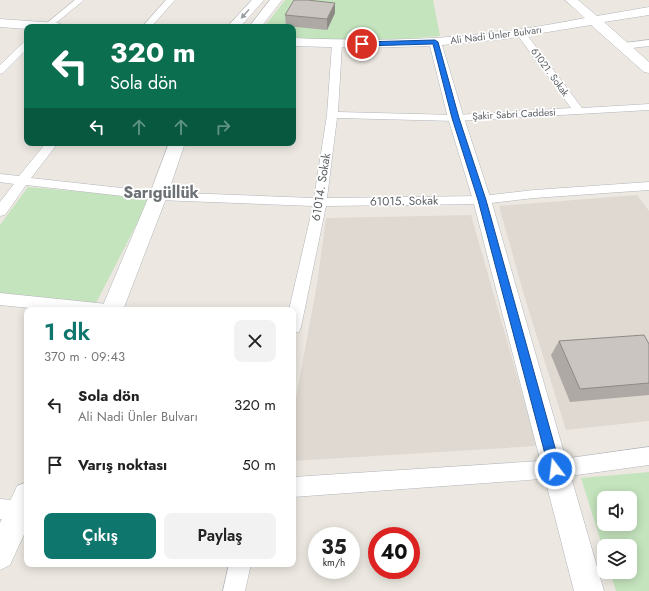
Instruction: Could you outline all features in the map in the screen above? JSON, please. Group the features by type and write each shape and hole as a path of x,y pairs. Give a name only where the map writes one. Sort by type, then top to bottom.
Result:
{"street":[{"path":"53,24 80,0"},
{"path":"149,24 171,0"},
{"path":"236,24 258,0"},
{"path":"257,24 276,0"},
{"path":"571,0 596,20 649,69"},
{"name":"Ali Nadi Ünler Bulvarı","path":"296,42 337,44 435,42 521,33 649,11"},
{"path":"0,23 24,25"},
{"name":"61021. Sokak","path":"521,33 579,111"},
{"path":"435,42 456,118 482,200 588,591"},
{"path":"624,46 649,43"},
{"name":"61014. Sokak","path":"296,313 320,202 332,115 337,44"},
{"path":"0,71 24,47"},
{"name":"Şakir Sabri Caddesi","path":"332,115 456,118 649,107"},
{"path":"0,212 50,146"},
{"path":"113,307 158,196 176,146"},
{"name":"61015. Sokak","path":"0,178 158,196 320,202 482,200 534,194 647,188"},
{"path":"0,299 78,307"},
{"path":"296,487 555,469 649,456"},
{"path":"0,555 18,507"},
{"path":"234,591 239,567"}],"shaded area":[{"path":"637,195 649,211 649,421 566,430 524,295 499,206"},
{"path":"471,215 537,446 296,461 296,398 317,284 326,218"}],"green space":[{"path":"285,0 433,0 440,36 403,39 330,40 296,37 296,24 266,24"},
{"path":"28,187 150,198 96,303 0,293 0,225"},
{"path":"649,472 649,591 616,591 612,579 637,579 637,539 600,539 597,531 637,531 637,491 597,491 597,529 581,478"}],"building":[{"path":"294,0 335,3 327,19 285,15"},
{"path":"644,335 649,344 649,383 580,389 559,341"}],"district":[{"name":"Sarıgüllük","path":"161,192"}],"route":[{"path":"362,44 435,42 456,118 482,200 555,469"}]}
